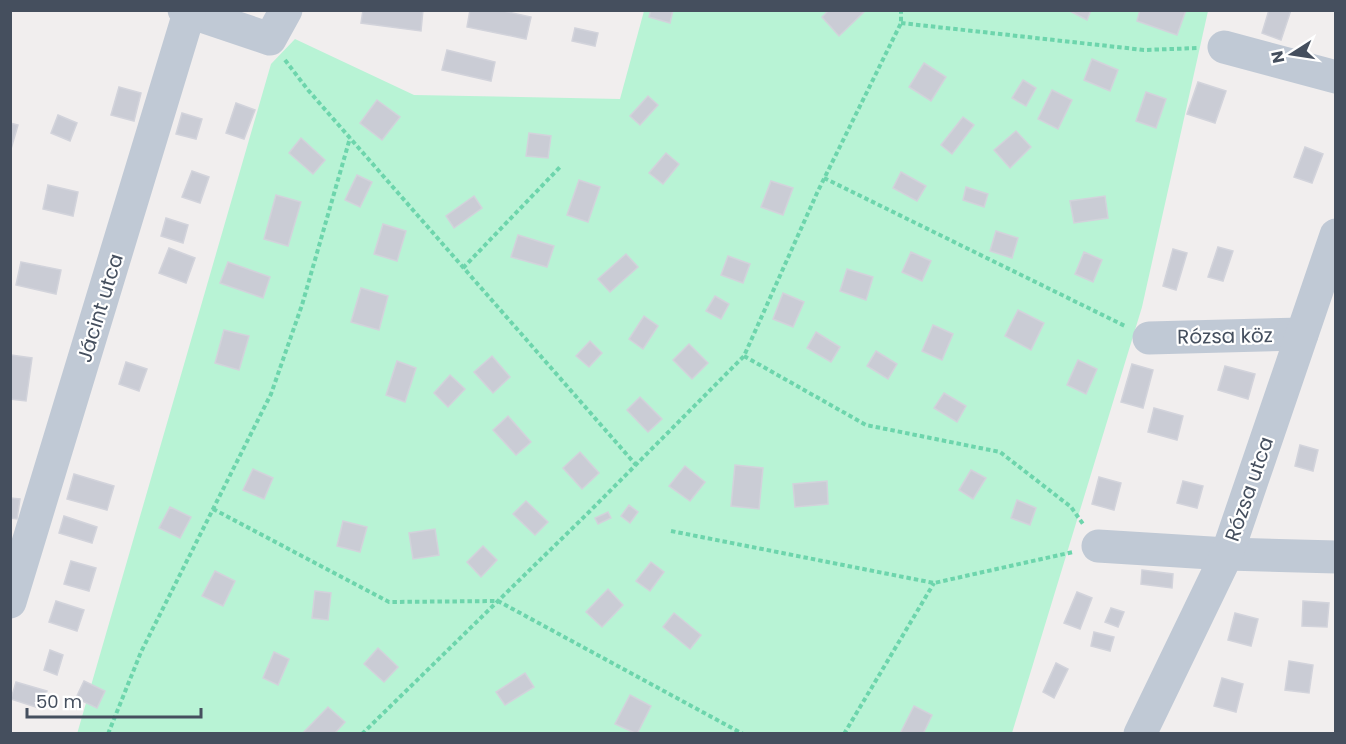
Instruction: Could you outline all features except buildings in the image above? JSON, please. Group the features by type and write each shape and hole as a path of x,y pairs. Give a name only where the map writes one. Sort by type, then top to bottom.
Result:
{"street":[{"path":"187,12 270,39 286,10"},
{"name":"Jácint utca","path":"10,602 187,12"},
{"path":"1224,47 1335,77"},
{"name":"Rózsa utca","path":"1140,734 1227,554 1335,235"},
{"name":"Rózsa köz","path":"1149,338 1302,334"},
{"path":"1098,546 1227,554 1335,556"}],"path":[{"path":"362,734 744,356 824,178 901,23 901,10"},
{"path":"901,23 1144,50 1224,47"},
{"path":"270,39 308,90 636,465"},
{"path":"108,734 141,652 271,394 302,305 350,138"},
{"path":"463,268 561,166"},
{"path":"824,178 1149,338"},
{"path":"671,531 934,583 1098,546 1071,507 1000,452 866,425 744,356"},
{"path":"213,509 389,602 498,601 743,734"},
{"path":"844,734 934,583"}],"green space":[{"path":"644,11 1208,11 1142,307 1012,733 77,734 271,64 295,39 414,95 620,99"}]}
